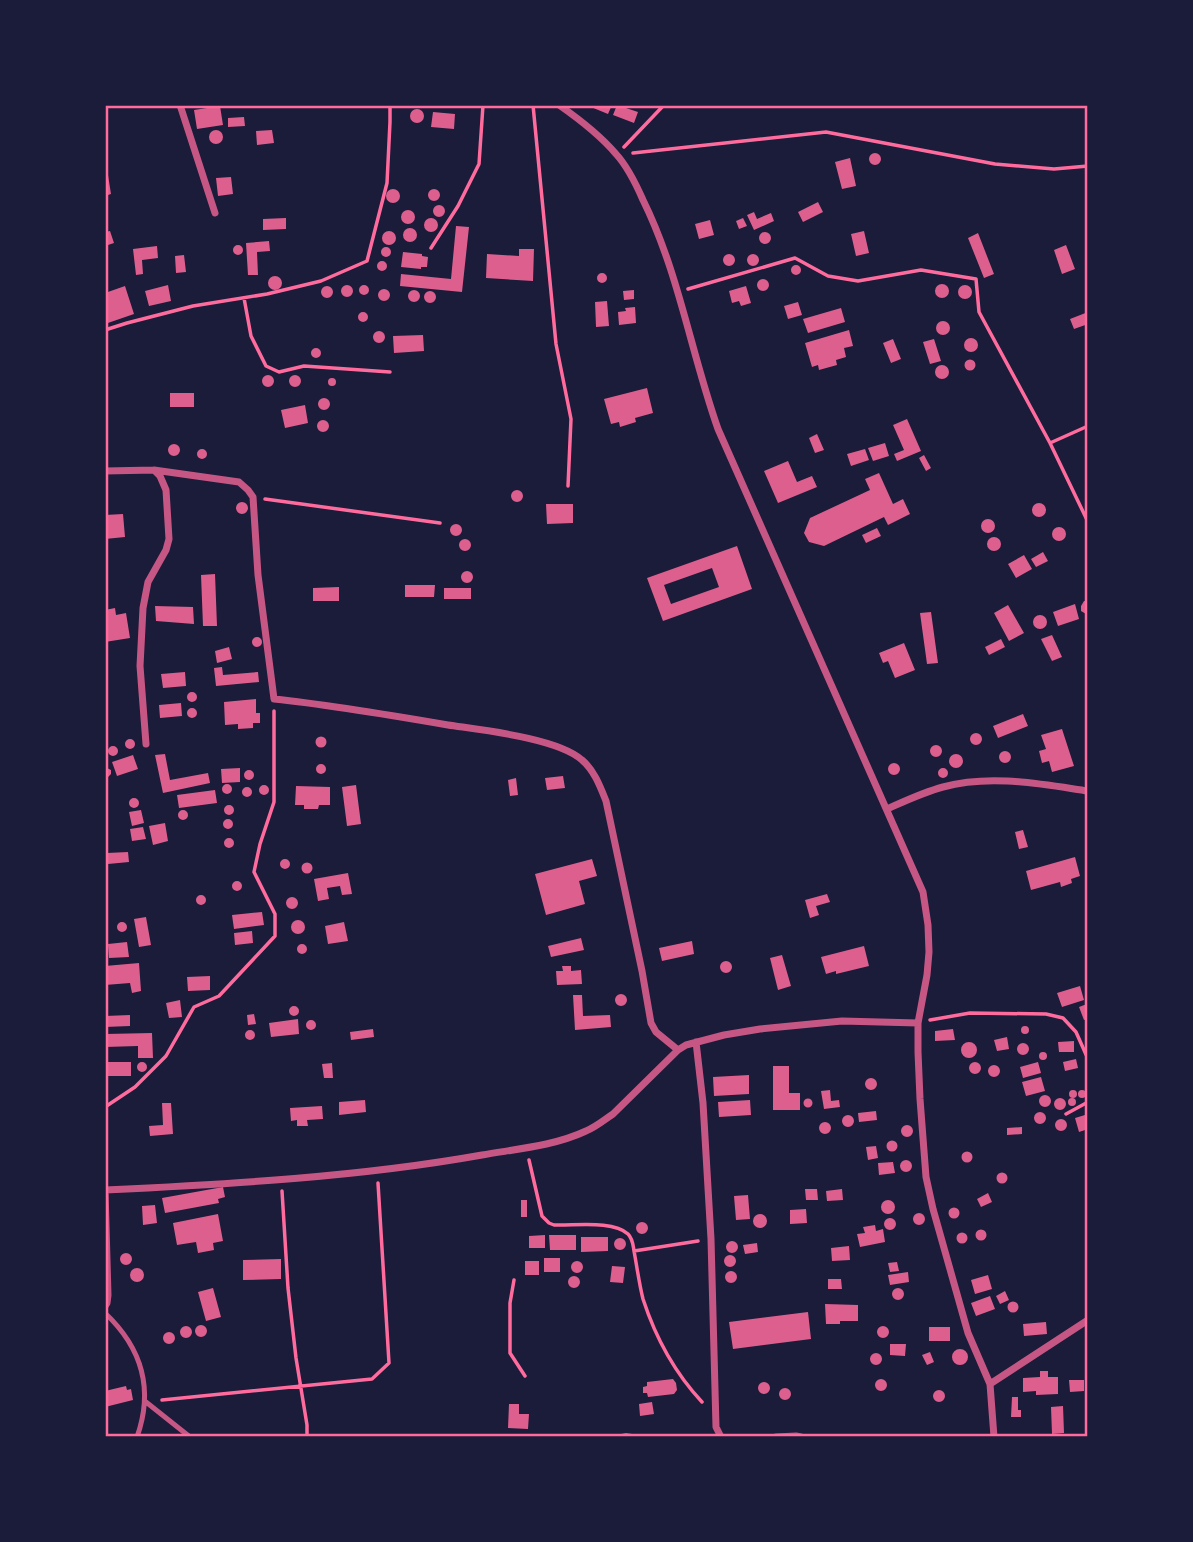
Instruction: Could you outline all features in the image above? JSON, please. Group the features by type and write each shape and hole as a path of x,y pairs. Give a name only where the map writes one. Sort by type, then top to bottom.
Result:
{"street":[{"path":"180,105 215,213"},
{"path":"559,105 617,154 652,217 679,292 704,389 718,429 923,892 929,952 918,1023 926,1177 968,1333 989,1384 994,1437"},
{"path":"105,471 154,470 239,482 253,497 258,575 274,699 362,710 535,740 565,750 582,760 597,779 606,801 651,1023 656,1032 678,1049"},
{"path":"146,744 140,666 143,608 148,582 169,540 166,490 154,470"},
{"path":"887,809 945,786 970,782 1031,782 1088,791"},
{"path":"105,1306 108,1295 105,1190 378,1171 526,1148 563,1139 601,1122 619,1108 678,1049 696,1042 760,1029 842,1021 918,1023"},
{"path":"696,1042 703,1103 711,1239 716,1427 721,1437"},
{"path":"989,1384 1088,1320"},
{"path":"775,1437 801,1437"}],"lane":[{"path":"105,1314 118,1326 135,1352 142,1370 146,1402 137,1437"},
{"path":"146,1402 190,1437"}],"path":[{"path":"105,330 193,306 321,281 367,261 387,184 390,105"},
{"path":"431,248 458,206 479,164 483,105"},
{"path":"533,105 556,344 570,419 568,486"},
{"path":"617,154 664,105"},
{"path":"617,154 826,132 995,164 1054,169 1088,166"},
{"path":"679,292 795,258 828,276 858,281 921,270 976,279 979,313 1050,443 1088,522"},
{"path":"244,298 251,336 266,366 279,372 304,366 390,372"},
{"path":"1050,443 1088,426"},
{"path":"253,497 440,523"},
{"path":"105,1107 135,1087 166,1056 194,1007 219,996 275,936 275,914 254,872 274,802 274,699"},
{"path":"918,1023 970,1013 1046,1014 1063,1018 1076,1032 1088,1059"},
{"path":"1066,1114 1088,1102"},
{"path":"526,1148 545,1220 554,1225 603,1225 628,1233 642,1296 658,1336 689,1387 716,1414"},
{"path":"146,1402 372,1378 389,1363 378,1171"},
{"path":"280,1179 288,1288 307,1437"},
{"path":"634,1251 711,1239"},
{"path":"514,1280 510,1303 510,1353 525,1376"},
{"path":"614,1437 642,1437"}],"building":[{"path":"586,105 612,105 608,114"},
{"path":"617,105 638,112 634,123 613,115"},
{"path":"220,106 223,125 197,129 194,110"},
{"path":"417,109 422,111 422,121 417,123 412,121 410,116 412,111"},
{"path":"433,112 455,114 454,129 431,127"},
{"path":"244,117 245,126 228,127 228,118"},
{"path":"216,130 221,132 221,142 216,144 211,142 209,137 211,132"},
{"path":"272,130 274,143 257,145 256,131"},
{"path":"875,153 881,159 875,165 869,159"},
{"path":"850,158 856,186 842,189 835,162"},
{"path":"108,175 111,194 105,196 105,176"},
{"path":"231,177 233,194 218,196 216,178"},
{"path":"393,189 398,191 398,201 393,203 388,201 386,196 388,191"},
{"path":"434,189 440,195 434,201 428,195"},
{"path":"818,202 823,212 803,222 798,212"},
{"path":"439,205 445,211 439,217 433,211"},
{"path":"408,210 413,212 413,222 408,224 403,222 401,217 403,212"},
{"path":"754,212 757,219 771,213 774,221 754,230 747,215"},
{"path":"286,218 286,229 263,230 263,219"},
{"path":"431,218 436,220 436,230 431,232 426,230 424,225 426,220"},
{"path":"743,218 747,226 739,229 736,221"},
{"path":"710,220 714,235 699,239 695,224"},
{"path":"456,226 469,227 462,292 400,286 401,274 451,279"},
{"path":"410,228 415,230 415,240 410,242 405,240 403,235 405,230"},
{"path":"110,231 114,243 105,246 105,232"},
{"path":"389,231 394,233 394,243 389,245 384,243 382,238 384,233"},
{"path":"864,231 869,253 856,256 851,234"},
{"path":"765,232 771,238 765,244 759,238"},
{"path":"978,233 994,274 984,278 968,238"},
{"path":"269,241 270,251 257,252 258,275 248,275 246,243"},
{"path":"238,245 242,246 242,254 238,255 234,254 233,250 234,246"},
{"path":"1066,245 1075,269 1062,274 1054,250"},
{"path":"157,246 158,258 142,260 143,274 136,275 133,249"},
{"path":"386,247 391,252 386,257 381,252"},
{"path":"519,249 534,249 533,281 486,278 487,254 519,256"},
{"path":"403,252 428,257 427,267 401,267"},
{"path":"729,254 735,260 729,266 723,260"},
{"path":"753,254 759,260 753,266 747,260"},
{"path":"184,255 186,272 176,273 175,256"},
{"path":"382,261 387,266 382,271 377,266"},
{"path":"796,265 801,270 796,275 791,270"},
{"path":"602,273 606,274 606,282 602,283 598,282 597,278 598,274"},
{"path":"272,276 278,276 282,283 278,290 272,290 268,286 268,280"},
{"path":"763,279 769,285 763,291 757,285"},
{"path":"939,284 945,284 949,291 945,298 939,298 935,294 935,288"},
{"path":"168,285 171,301 149,306 145,291"},
{"path":"364,285 369,290 364,295 359,290"},
{"path":"965,285 970,287 970,297 965,299 960,297 958,292 960,287"},
{"path":"125,286 134,314 105,324 105,293"},
{"path":"342,286 352,286 352,296 342,296"},
{"path":"746,286 751,303 741,306 739,301 732,303 729,291"},
{"path":"322,287 332,287 332,297 322,297"},
{"path":"379,290 389,290 389,300 379,300"},
{"path":"634,290 634,299 624,300 623,291"},
{"path":"409,291 419,291 419,301 409,301"},
{"path":"425,292 435,292 435,302 425,302"},
{"path":"607,301 609,326 596,327 595,302"},
{"path":"798,302 802,315 788,319 784,306"},
{"path":"635,307 636,323 619,325 618,312"},
{"path":"841,308 845,322 808,333 803,319"},
{"path":"363,312 368,317 363,322 358,317"},
{"path":"1088,312 1088,324 1074,329 1070,319"},
{"path":"943,321 948,323 948,333 943,335 938,333 936,328 938,323"},
{"path":"849,330 853,346 844,348 846,357 836,360 837,365 819,370 818,365 812,367 805,343"},
{"path":"374,332 384,332 384,342 374,342"},
{"path":"423,335 424,351 394,353 393,336"},
{"path":"971,338 976,340 976,350 971,352 966,350 964,345 966,340"},
{"path":"893,339 901,359 891,363 883,343"},
{"path":"934,339 941,361 930,364 923,342"},
{"path":"316,348 321,353 316,358 311,353"},
{"path":"970,360 974,361 974,369 970,370 966,369 965,365 966,361"},
{"path":"942,365 947,367 947,377 942,379 937,377 935,372 937,367"},
{"path":"263,376 273,376 273,386 263,386"},
{"path":"290,376 300,376 300,386 290,386"},
{"path":"332,378 336,382 332,386 328,382"},
{"path":"647,388 653,413 635,418 636,422 620,427 619,422 611,424 604,399"},
{"path":"170,393 194,393 194,407 170,407"},
{"path":"319,399 329,399 329,409 319,409"},
{"path":"305,405 308,423 285,428 281,410"},
{"path":"907,419 921,451 897,461 894,454 904,450 893,425"},
{"path":"318,421 328,421 328,431 318,431"},
{"path":"817,434 824,450 815,453 809,438"},
{"path":"885,443 889,456 873,461 868,448"},
{"path":"169,445 179,445 179,455 169,455"},
{"path":"202,449 207,454 202,459 197,454"},
{"path":"865,449 869,460 851,466 847,454"},
{"path":"924,455 931,468 926,471 919,458"},
{"path":"788,461 797,482 812,476 817,487 778,503 764,471"},
{"path":"879,473 893,504 903,499 910,514 888,525 884,517 824,546 809,542 804,533 810,518 870,490 865,479"},
{"path":"512,491 522,491 522,501 512,501"},
{"path":"242,502 248,508 242,514 236,508"},
{"path":"1039,503 1044,505 1044,515 1039,517 1034,515 1032,510 1034,505"},
{"path":"546,504 573,504 573,523 547,524"},
{"path":"123,514 125,537 105,539 105,515"},
{"path":"988,519 993,521 993,531 988,533 983,531 981,526 983,521"},
{"path":"451,525 461,525 461,535 451,535"},
{"path":"1059,527 1064,529 1064,539 1059,541 1054,539 1052,534 1054,529"},
{"path":"877,528 881,536 866,543 862,535"},
{"path":"994,537 999,539 999,549 994,551 989,549 987,544 989,539"},
{"path":"460,540 470,540 470,550 460,550"},
{"path":"737,546 752,589 663,621 647,578","holes":["712,568 719,587 671,604 664,585"]},
{"path":"1043,552 1048,561 1036,567 1031,559"},
{"path":"1024,555 1032,569 1016,578 1008,564"},
{"path":"462,572 472,572 472,582 462,582"},
{"path":"215,574 217,626 203,626 201,575"},
{"path":"405,585 435,585 434,597 405,597"},
{"path":"339,587 339,601 313,601 313,588"},
{"path":"444,588 471,588 471,599 444,599"},
{"path":"1084,601 1088,601 1088,614 1081,611"},
{"path":"1075,604 1079,619 1058,626 1053,612"},
{"path":"1008,605 1024,633 1009,641 994,613"},
{"path":"155,606 193,607 194,624 156,621"},
{"path":"115,608 116,615 126,613 130,638 105,642 105,610"},
{"path":"931,612 938,663 927,664 920,613"},
{"path":"1040,615 1045,617 1045,627 1040,629 1035,627 1033,622 1035,617"},
{"path":"1052,635 1062,657 1052,661 1041,639"},
{"path":"257,637 261,638 261,646 257,647 253,646 252,642 253,638"},
{"path":"1001,639 1005,647 989,655 985,647"},
{"path":"904,643 915,670 895,678 888,661 883,663 879,653"},
{"path":"229,647 232,659 217,663 215,651"},
{"path":"222,667 223,675 258,672 259,682 216,686 214,668"},
{"path":"185,672 186,686 163,688 161,674"},
{"path":"192,692 196,693 196,701 192,702 188,701 187,697 188,693"},
{"path":"256,699 256,713 260,713 260,723 253,723 253,728 238,729 238,724 225,725 224,702"},
{"path":"181,703 182,716 160,718 159,705"},
{"path":"192,708 196,709 196,717 192,718 188,717 187,713 188,709"},
{"path":"1023,714 1028,726 998,738 993,726"},
{"path":"1062,729 1074,766 1052,772 1049,761 1042,763 1039,751 1046,749 1041,735"},
{"path":"976,733 982,739 976,745 970,739"},
{"path":"321,737 325,738 325,746 321,747 317,746 316,742 317,738"},
{"path":"130,739 134,740 134,748 130,749 126,748 125,744 126,740"},
{"path":"936,745 942,751 936,757 930,751"},
{"path":"113,746 117,747 117,755 113,756 109,755 108,751 109,747"},
{"path":"1005,751 1011,757 1005,763 999,757"},
{"path":"165,754 170,780 208,773 210,783 163,793 155,755"},
{"path":"953,754 959,754 963,761 959,768 953,768 949,764 949,758"},
{"path":"133,755 138,769 117,776 112,762"},
{"path":"894,763 900,769 894,775 888,769"},
{"path":"321,764 325,765 325,773 321,774 317,773 316,769 317,765"},
{"path":"105,767 111,770 108,777 105,777"},
{"path":"240,768 240,782 222,783 221,769"},
{"path":"943,768 948,773 943,778 938,773"},
{"path":"249,770 253,771 253,779 249,780 245,779 244,775 245,771"},
{"path":"563,776 565,788 547,790 545,778"},
{"path":"516,778 518,795 510,796 508,780"},
{"path":"227,784 231,785 231,793 227,794 223,793 222,789 223,785"},
{"path":"264,785 268,786 268,794 264,795 260,794 259,790 260,786"},
{"path":"356,785 361,824 347,826 342,787"},
{"path":"296,786 330,787 330,805 319,805 318,809 304,809 304,805 295,805"},
{"path":"247,787 251,788 251,796 247,797 243,796 242,792 243,788"},
{"path":"215,790 217,803 179,808 177,795"},
{"path":"134,798 138,799 138,807 134,808 130,807 129,803 130,799"},
{"path":"229,805 233,806 233,814 229,815 225,814 224,810 225,806"},
{"path":"141,810 144,823 132,826 129,812"},
{"path":"183,810 187,811 187,819 183,820 179,819 178,815 179,811"},
{"path":"228,819 232,820 232,828 228,829 224,828 223,824 224,820"},
{"path":"165,823 168,841 153,845 149,826"},
{"path":"143,827 146,839 132,841 130,829"},
{"path":"1023,830 1028,847 1019,849 1015,832"},
{"path":"229,838 233,839 233,847 229,848 225,847 224,843 225,839"},
{"path":"128,852 129,862 108,864 107,853"},
{"path":"1075,857 1080,876 1071,879 1072,883 1061,887 1060,882 1031,890 1026,871"},
{"path":"285,859 289,860 289,868 285,869 281,868 280,864 281,860"},
{"path":"592,859 597,876 579,881 585,904 546,915 535,874"},
{"path":"307,863 311,864 311,872 307,873 303,872 302,868 303,864"},
{"path":"348,873 352,894 342,895 340,886 327,888 329,899 318,901 314,879"},
{"path":"237,881 241,882 241,890 237,891 233,890 232,886 233,882"},
{"path":"827,894 830,902 816,906 819,915 810,918 805,900"},
{"path":"201,895 205,896 205,904 201,905 197,904 196,900 197,896"},
{"path":"287,898 297,898 297,908 287,908"},
{"path":"262,912 264,925 234,929 232,915"},
{"path":"146,917 151,945 139,947 134,919"},
{"path":"295,920 301,920 305,927 301,934 295,934 291,930 291,924"},
{"path":"122,922 126,923 126,931 122,932 118,931 117,927 118,923"},
{"path":"344,922 348,941 328,944 325,926"},
{"path":"252,931 253,943 235,945 234,933"},
{"path":"581,938 584,950 551,957 548,946"},
{"path":"692,941 694,954 662,961 659,948"},
{"path":"127,942 129,957 109,958 108,944"},
{"path":"302,944 306,945 306,953 302,954 298,953 297,949 298,945"},
{"path":"864,946 869,966 826,974 821,957"},
{"path":"782,955 791,986 778,990 770,958"},
{"path":"726,961 732,967 726,973 720,967"},
{"path":"139,963 141,991 132,993 130,983 105,985 105,966"},
{"path":"562,966 571,966 571,971 581,970 582,984 557,985 556,971 563,971"},
{"path":"210,976 210,990 188,991 187,977"},
{"path":"1080,986 1084,1000 1062,1007 1057,993"},
{"path":"573,995 582,995 583,1016 610,1015 611,1027 575,1030"},
{"path":"616,995 626,995 626,1005 616,1005"},
{"path":"180,1000 182,1017 169,1018 166,1003"},
{"path":"1087,1004 1088,1019 1084,1020 1079,1007"},
{"path":"294,1006 298,1007 298,1015 294,1016 290,1015 289,1011 290,1007"},
{"path":"254,1014 256,1024 248,1025 247,1015"},
{"path":"130,1015 130,1026 105,1027 105,1016"},
{"path":"298,1019 299,1034 271,1037 269,1023"},
{"path":"311,1020 315,1021 315,1029 311,1030 307,1029 306,1025 307,1021"},
{"path":"1025,1026 1029,1030 1025,1034 1021,1030"},
{"path":"373,1029 374,1037 351,1040 350,1032"},
{"path":"953,1029 955,1040 935,1041 935,1031"},
{"path":"250,1030 254,1031 254,1039 250,1040 246,1039 245,1035 246,1031"},
{"path":"152,1033 153,1058 138,1058 138,1046 105,1047 105,1034"},
{"path":"1007,1037 1009,1049 997,1051 994,1040"},
{"path":"1074,1041 1074,1052 1059,1052 1058,1042"},
{"path":"966,1042 972,1042 977,1050 975,1056 966,1058 961,1053 961,1047"},
{"path":"1023,1043 1029,1049 1023,1055 1017,1049"},
{"path":"1043,1052 1047,1056 1043,1060 1039,1056"},
{"path":"1076,1059 1078,1068 1065,1071 1063,1062"},
{"path":"105,1062 131,1062 131,1076 106,1076"},
{"path":"142,1062 146,1063 146,1071 142,1072 138,1071 137,1067 138,1063"},
{"path":"1038,1062 1041,1073 1023,1078 1020,1067"},
{"path":"332,1063 333,1078 324,1078 322,1064"},
{"path":"970,1063 980,1063 980,1073 970,1073"},
{"path":"994,1065 1000,1071 994,1077 988,1071"},
{"path":"773,1066 789,1066 789,1093 800,1093 800,1110 773,1110"},
{"path":"749,1075 749,1094 714,1096 713,1077"},
{"path":"1041,1077 1045,1091 1026,1096 1022,1082"},
{"path":"866,1079 876,1079 876,1089 866,1089"},
{"path":"830,1090 831,1101 839,1100 840,1107 824,1109 821,1091"},
{"path":"1073,1090 1077,1094 1073,1098 1069,1094"},
{"path":"1082,1090 1086,1094 1082,1098 1078,1094"},
{"path":"1045,1095 1051,1101 1045,1107 1039,1101"},
{"path":"808,1098 813,1103 808,1108 803,1103"},
{"path":"1060,1098 1066,1104 1060,1110 1054,1104"},
{"path":"1072,1098 1076,1102 1072,1106 1068,1102"},
{"path":"365,1100 366,1112 339,1115 339,1102"},
{"path":"750,1100 751,1115 719,1117 718,1102"},
{"path":"162,1103 171,1103 173,1134 150,1136 149,1126 163,1125"},
{"path":"322,1106 323,1119 307,1120 308,1126 297,1126 297,1120 291,1121 290,1108"},
{"path":"876,1111 877,1120 859,1122 858,1113"},
{"path":"1040,1112 1046,1118 1040,1124 1034,1118"},
{"path":"848,1115 854,1121 848,1127 842,1121"},
{"path":"1085,1115 1088,1129 1079,1132 1075,1118"},
{"path":"1056,1120 1066,1120 1066,1130 1056,1130"},
{"path":"825,1122 831,1128 825,1134 819,1128"},
{"path":"902,1126 912,1126 912,1136 902,1136"},
{"path":"1022,1127 1022,1134 1007,1135 1007,1128"},
{"path":"892,1141 896,1142 896,1150 892,1151 888,1150 887,1146 888,1142"},
{"path":"876,1146 878,1158 868,1160 866,1147"},
{"path":"967,1152 971,1153 971,1161 967,1162 963,1161 962,1157 963,1153"},
{"path":"901,1161 911,1161 911,1171 901,1171"},
{"path":"893,1162 895,1173 879,1175 878,1163"},
{"path":"1002,1173 1006,1174 1006,1182 1002,1183 998,1182 997,1178 998,1174"},
{"path":"223,1187 225,1197 218,1199 219,1203 165,1213 162,1198"},
{"path":"805,1189 817,1189 818,1200 806,1200"},
{"path":"842,1189 843,1200 827,1201 826,1191"},
{"path":"988,1193 992,1202 981,1207 977,1199"},
{"path":"748,1195 750,1219 736,1220 734,1196"},
{"path":"521,1200 527,1200 527,1217 521,1217"},
{"path":"885,1200 891,1200 895,1207 891,1214 885,1214 881,1210 881,1204"},
{"path":"155,1205 157,1223 143,1225 142,1206"},
{"path":"954,1208 958,1209 958,1217 954,1218 950,1217 949,1213 950,1209"},
{"path":"806,1209 807,1223 790,1224 790,1210"},
{"path":"218,1214 223,1241 213,1243 214,1250 198,1253 196,1242 177,1245 173,1223"},
{"path":"760,1214 765,1216 765,1226 760,1228 755,1226 753,1221 755,1216"},
{"path":"914,1214 924,1214 924,1224 914,1224"},
{"path":"890,1218 896,1224 890,1230 884,1224"},
{"path":"642,1222 648,1228 642,1234 636,1228"},
{"path":"875,1225 876,1231 883,1229 885,1242 860,1247 857,1234 865,1233 863,1227"},
{"path":"981,1230 985,1231 985,1239 981,1240 977,1239 976,1235 977,1231"},
{"path":"962,1233 966,1234 966,1242 962,1243 958,1242 957,1238 958,1234"},
{"path":"545,1235 545,1248 529,1248 529,1236"},
{"path":"549,1235 576,1235 576,1250 550,1250"},
{"path":"581,1237 608,1237 608,1251 581,1252"},
{"path":"620,1238 626,1244 620,1250 614,1244"},
{"path":"732,1241 738,1247 732,1253 726,1247"},
{"path":"757,1243 758,1252 745,1254 743,1245"},
{"path":"849,1246 850,1260 832,1261 831,1248"},
{"path":"126,1253 132,1259 126,1265 120,1259"},
{"path":"730,1255 736,1261 730,1267 724,1261"},
{"path":"544,1258 560,1258 560,1272 544,1272"},
{"path":"281,1259 281,1279 243,1280 243,1260"},
{"path":"525,1261 539,1261 539,1275 525,1275"},
{"path":"577,1261 583,1267 577,1273 571,1267"},
{"path":"897,1262 899,1271 890,1272 888,1263"},
{"path":"612,1266 625,1267 623,1283 610,1282"},
{"path":"137,1268 142,1270 142,1280 137,1282 132,1280 130,1275 132,1270"},
{"path":"731,1271 737,1277 731,1283 725,1277"},
{"path":"908,1272 909,1282 890,1285 888,1275"},
{"path":"988,1275 992,1289 975,1294 971,1280"},
{"path":"574,1276 580,1282 574,1288 568,1282"},
{"path":"828,1279 841,1279 842,1289 828,1289"},
{"path":"213,1288 221,1317 206,1321 198,1292"},
{"path":"898,1288 904,1294 898,1300 892,1294"},
{"path":"1005,1291 1009,1300 1000,1304 996,1296"},
{"path":"990,1296 995,1309 976,1316 971,1303"},
{"path":"1013,1302 1017,1303 1017,1311 1013,1312 1009,1311 1008,1307 1009,1303"},
{"path":"825,1304 858,1305 858,1321 826,1324"},
{"path":"808,1312 811,1339 733,1349 729,1322"},
{"path":"1046,1322 1047,1334 1024,1336 1023,1324"},
{"path":"201,1325 207,1331 201,1337 195,1331"},
{"path":"186,1326 192,1332 186,1338 180,1332"},
{"path":"883,1326 889,1332 883,1338 877,1332"},
{"path":"929,1327 950,1327 950,1341 929,1341"},
{"path":"169,1332 175,1338 169,1344 163,1338"},
{"path":"890,1344 906,1344 905,1356 890,1355"},
{"path":"957,1349 963,1349 968,1357 966,1363 957,1365 952,1360 952,1354"},
{"path":"930,1352 934,1362 927,1365 922,1355"},
{"path":"876,1353 882,1359 876,1365 870,1359"},
{"path":"1040,1371 1048,1371 1048,1377 1058,1377 1058,1394 1036,1395 1036,1391 1023,1392 1023,1378 1040,1377"},
{"path":"673,1379 677,1390 674,1394 648,1397 647,1393 643,1393 647,1382"},
{"path":"881,1379 887,1385 881,1391 875,1385"},
{"path":"1069,1380 1084,1380 1084,1391 1070,1392"},
{"path":"764,1382 770,1388 764,1394 758,1388"},
{"path":"126,1386 127,1390 131,1389 133,1400 105,1407 105,1391"},
{"path":"785,1388 791,1394 785,1400 779,1394"},
{"path":"939,1390 945,1396 939,1402 933,1396"},
{"path":"1012,1397 1018,1397 1021,1417 1011,1417"},
{"path":"652,1402 654,1414 640,1416 639,1404"},
{"path":"509,1404 519,1404 519,1414 529,1414 528,1429 508,1428"},
{"path":"1063,1406 1064,1433 1052,1434 1051,1407"}]}
